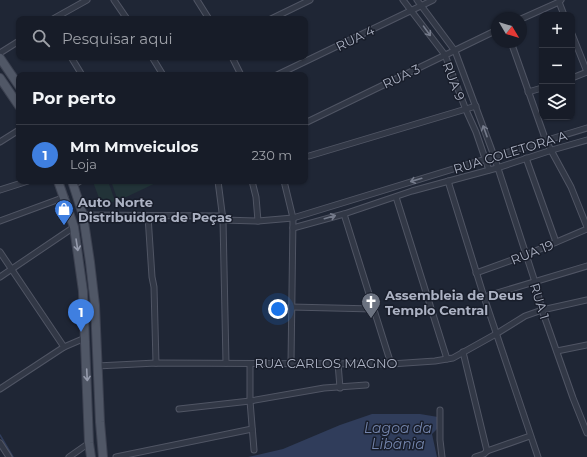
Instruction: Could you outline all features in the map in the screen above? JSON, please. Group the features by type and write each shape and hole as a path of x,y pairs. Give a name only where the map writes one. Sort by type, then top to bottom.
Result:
{"main road":[{"path":"0,58 16,82"},
{"path":"0,78 16,102"},
{"path":"59,184 74,227 84,291 89,443 91,457"},
{"path":"75,184 83,215 95,305 102,457"}],"street":[{"path":"58,16 87,0"},
{"path":"114,0 125,16"},
{"path":"197,0 207,16"},
{"path":"277,16 310,0"},
{"name":"RUA 9","path":"403,0 445,55 476,132 489,170"},
{"name":"RUA 9","path":"417,0 455,51 494,156 497,168"},
{"name":"RUA 4","path":"283,72 434,0"},
{"path":"527,16 560,1 563,12"},
{"name":"RUA 3","path":"308,122 491,33"},
{"path":"575,42 587,72 575,77"},
{"path":"0,53 16,43"},
{"path":"513,48 546,140 571,187 587,228"},
{"path":"73,60 80,72"},
{"path":"154,60 161,72"},
{"path":"234,60 240,72"},
{"path":"528,92 539,89"},
{"path":"309,156 476,106"},
{"name":"RUA COLETORA A","path":"83,215 223,218 258,221 293,218 587,128"},
{"path":"0,142 16,132"},
{"name":"RUA COLETORA A","path":"293,228 344,214 435,184 497,168 552,150 587,141"},
{"path":"526,158 556,242"},
{"name":"RUA 1","path":"497,168 535,282 542,310 587,433"},
{"path":"432,176 435,184"},
{"path":"448,181 476,273 538,457"},
{"path":"0,190 19,184"},
{"path":"218,184 223,218 226,363"},
{"path":"253,184 256,197 258,221"},
{"path":"285,184 293,218 291,363"},
{"path":"0,221 64,197"},
{"path":"396,197 447,359"},
{"path":"344,214 392,364"},
{"path":"148,216 154,287 156,363"},
{"path":"0,277 74,227"},
{"name":"RUA 19","path":"476,273 526,255 587,228"},
{"path":"0,252 64,347"},
{"path":"484,297 587,266"},
{"name":"RUA CARLOS MAGNO","path":"97,366 156,363 392,364 435,362 447,359 463,352 525,316 542,310 587,300"},
{"path":"291,307 374,309"},
{"path":"0,389 64,347 85,338"},
{"path":"557,351 587,346"},
{"path":"463,352 487,451"},
{"path":"338,363 340,388"},
{"path":"250,364 250,402 254,450"},
{"path":"179,409 250,402 324,388 366,385"},
{"path":"440,410 440,440 442,457"},
{"path":"116,457 252,429"},
{"path":"475,457 487,451 530,436"},
{"path":"0,443 9,457"},
{"path":"69,457 89,443"}],"shaded area":[{"path":"94,184 109,184 115,201 102,206"},
{"path":"112,184 154,184 118,201"}],"water":[{"name":"Lagoa da Libânia","path":"372,414 420,414 438,417 438,428 432,434 437,457 248,457 283,449 340,425"}],"waterway":[{"path":"0,435 13,457"}],"place":[{"name":"Auto Norte Distribuidora de Peças","path":"64,226"},
{"name":"Assembleia de Deus Templo Central","path":"371,319"},
{"name":"Mm Mmveiculos","path":"81,332"}]}
